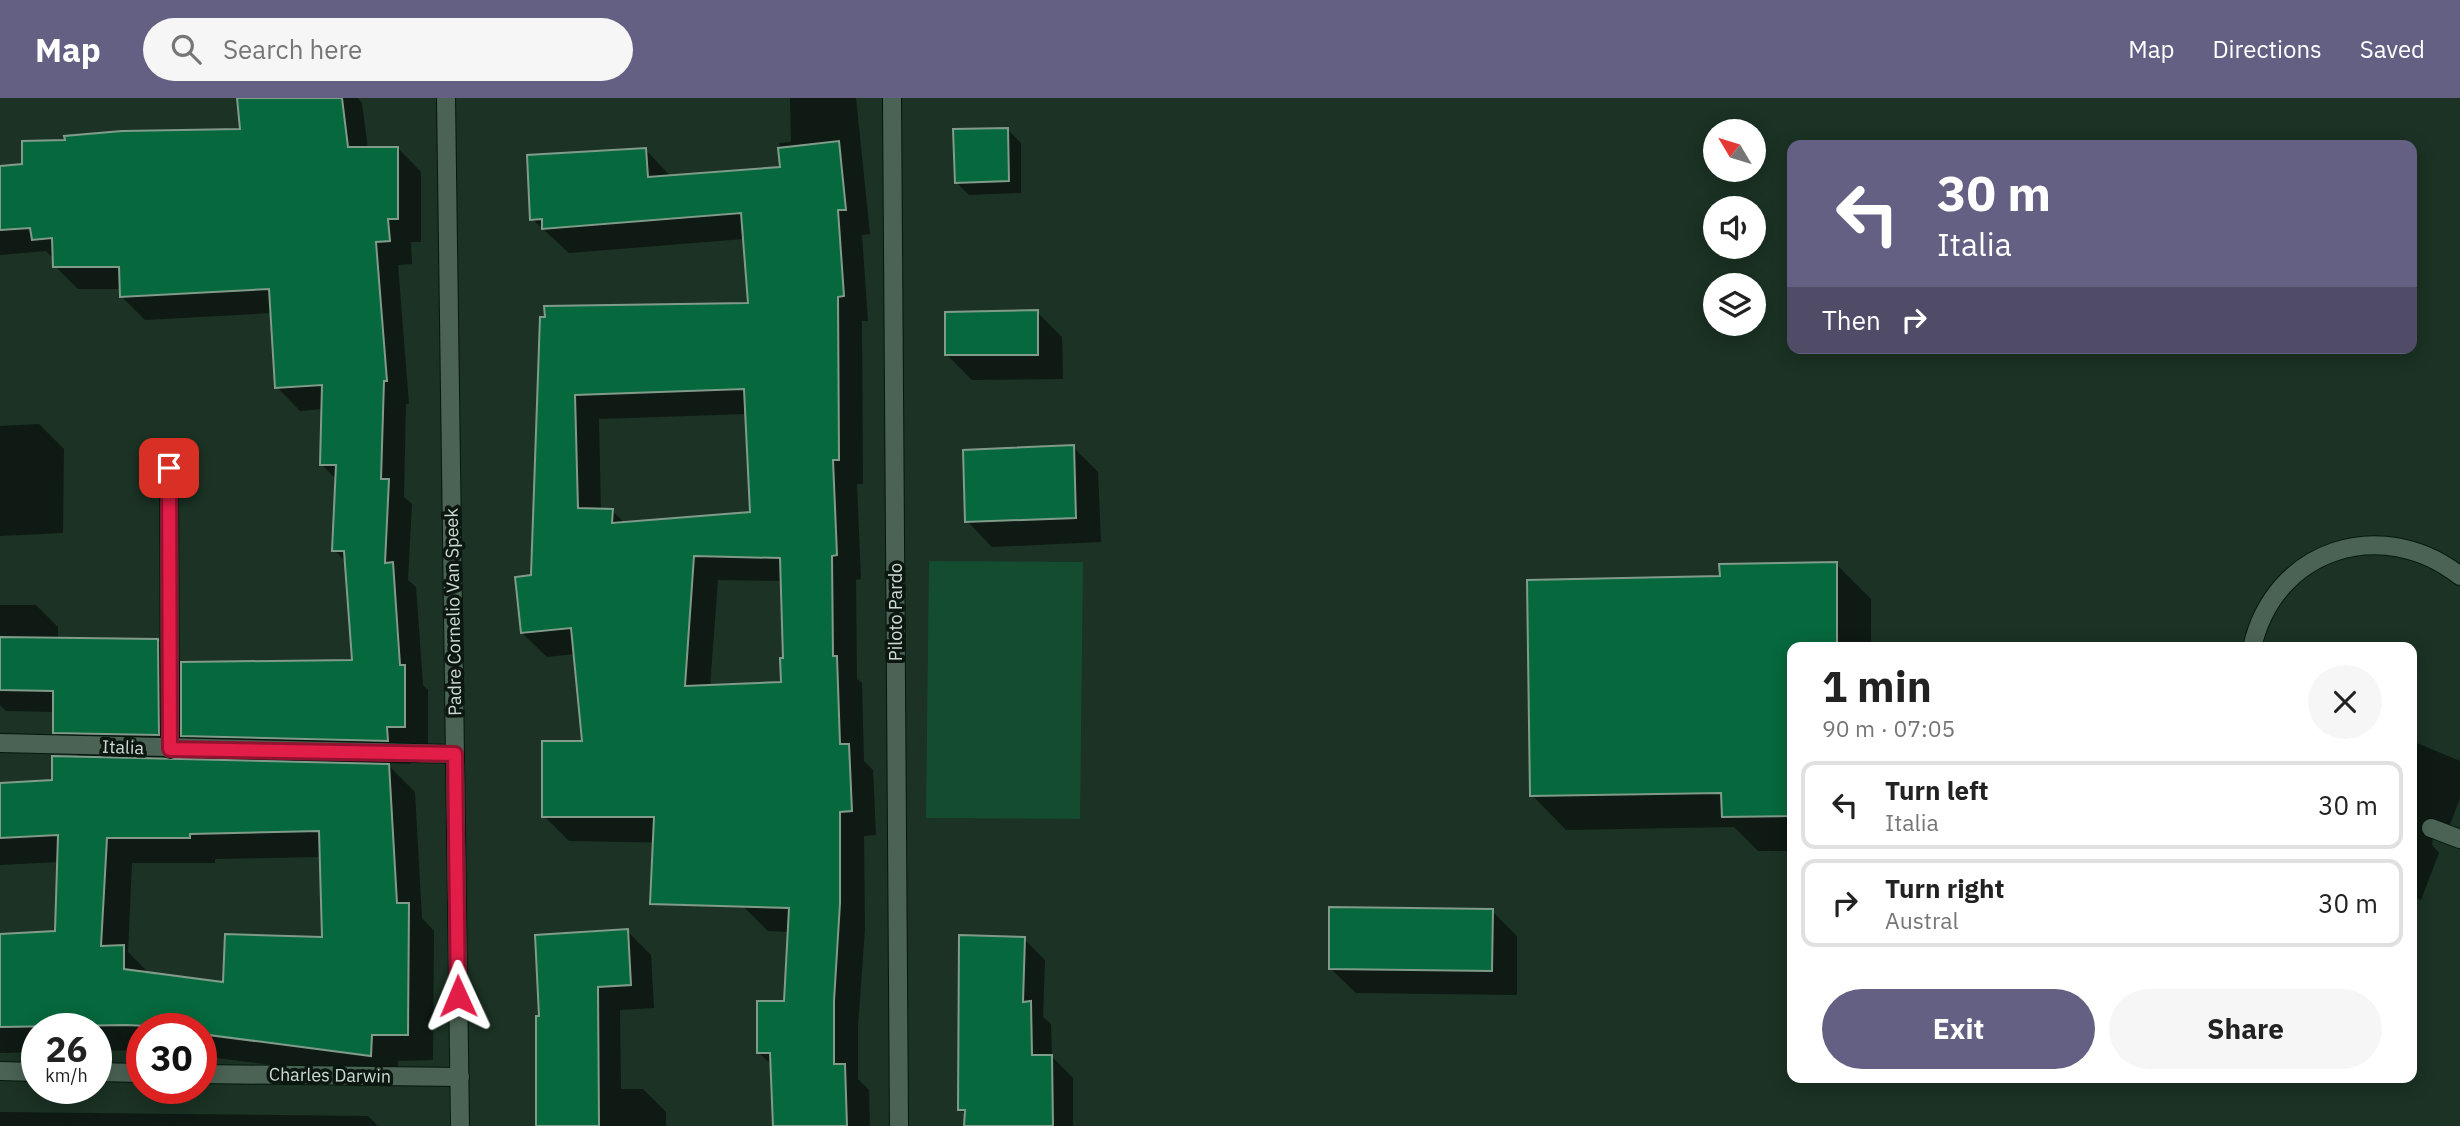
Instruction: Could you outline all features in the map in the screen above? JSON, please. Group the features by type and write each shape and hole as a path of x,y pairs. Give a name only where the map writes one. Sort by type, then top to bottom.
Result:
{"street":[{"name":"Padre Cornelio Van Speek","path":"446,98 460,1126"},
{"name":"Piloto Pardo","path":"892,98 899,1126"},
{"path":"169,468 170,749"},
{"path":"2253,642 2270,601 2291,576 2317,558 2347,547 2380,544 2411,548 2441,561 2460,576"},
{"name":"Italia","path":"0,743 455,754"},
{"path":"2431,828 2460,839"},
{"path":"0,1071 21,1072"},
{"name":"Charles Darwin","path":"217,1074 460,1077"}],"green space":[{"path":"929,561 1083,562 1080,819 926,818"}],"building":[{"path":"237,98 342,98 348,147 398,147 398,219 388,219 390,241 376,242 387,381 384,381 381,479 389,479 385,563 393,562 400,665 405,665 405,727 387,727 388,741 181,736 181,662 352,660 344,551 332,551 336,465 320,465 322,385 275,388 269,289 120,297 119,267 53,267 52,238 32,240 30,228 0,230 0,166 22,164 22,141 65,140 64,136 122,131 240,129"},
{"path":"1008,128 1009,181 955,183 953,129"},
{"path":"839,141 846,210 838,210 844,296 838,297 839,460 833,460 837,555 832,556 833,656 837,656 840,744 849,744 852,811 840,812 840,903 834,1001 834,1064 845,1064 847,1126 773,1126 770,1053 757,1053 757,1001 784,1001 789,908 650,904 654,817 542,817 542,741 582,741 571,628 521,633 515,577 531,575 540,317 545,317 544,306 748,303 741,213 542,229 542,219 530,220 527,155 646,148 648,177 780,167 778,148","holes":["744,389 750,512 612,523 613,509 578,508 575,395","694,556 780,558 783,658 780,658 781,682 685,686"]},
{"path":"1038,310 1038,355 945,355 945,312"},
{"path":"1074,445 1076,518 965,522 963,450"},
{"path":"1837,562 1837,642 1787,642 1787,816 1722,817 1721,793 1530,796 1527,580 1720,576 1719,564"},
{"path":"0,637 158,639 159,735 53,733 53,691 0,690"},
{"path":"52,756 389,764 397,903 409,903 408,1035 372,1035 371,1056 217,1036 217,1013 126,1013 126,1025 112,1025 112,1013 21,1013 21,1027 0,1027 0,934 55,931 58,835 0,838 0,783 52,780","holes":["319,831 322,937 225,934 223,982 124,969 124,945 101,946 107,838 190,838 190,834"]},
{"path":"1329,907 1493,909 1492,971 1329,969"},
{"path":"628,929 631,985 598,987 599,1126 536,1126 536,1016 539,1016 535,935"},
{"path":"959,935 1025,937 1023,1002 1031,1001 1032,1055 1052,1055 1053,1126 964,1126 965,1110 958,1110"}],"route":[{"path":"169,468 170,749 455,754 458,996"}]}
